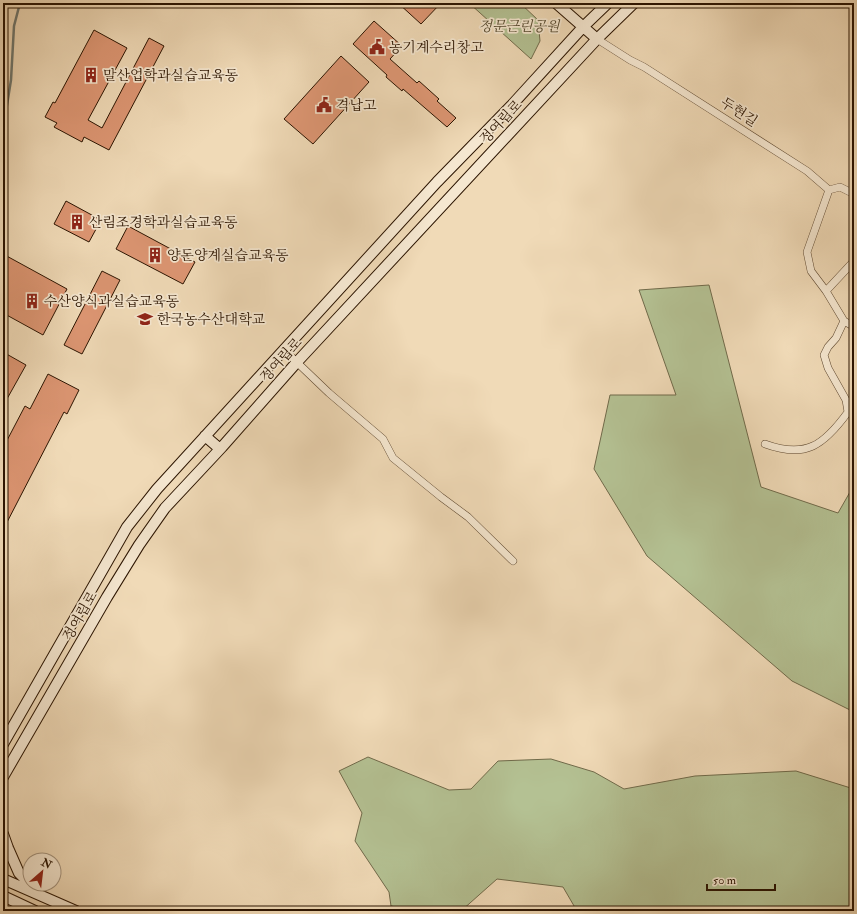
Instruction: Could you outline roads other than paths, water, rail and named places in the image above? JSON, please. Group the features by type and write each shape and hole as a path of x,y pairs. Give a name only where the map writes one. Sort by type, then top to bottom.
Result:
{"street":[{"path":"556,3 597,39"},
{"name":"정여립로","path":"3,744 127,527 157,488 437,182 511,106 583,27 608,3"},
{"name":"정여립로","path":"3,777 107,597 139,545 165,508 220,449 297,362 597,39 634,3"},
{"name":"두현길","path":"597,39 644,67 807,171 829,190"},
{"path":"854,192 850,192 840,187 829,190 807,252 811,271 826,291 844,321 851,326 854,325"},
{"path":"826,291 854,261"},
{"path":"765,444 778,448 796,450 812,447 822,441 837,428 848,412 846,400 828,368 824,355 828,347 836,338 844,321"},
{"path":"284,350 329,393 383,440 393,458 468,517 513,561"},
{"path":"205,436 220,449"},
{"path":"3,834 19,873 42,897"},
{"path":"3,878 42,897 76,911"},
{"path":"16,885 6,897 35,911"}],"waterway":[{"path":"3,130 11,80 14,26 20,3"}],"place":[{"name":"농기계수리창고","path":"377,47"},
{"name":"말산업학과실습교육동","path":"91,75"},
{"name":"격납고","path":"324,105"},
{"name":"산림조경학과실습교육동","path":"77,222"},
{"name":"양돈양계실습교육동","path":"155,255"},
{"name":"수산양식과실습교육동","path":"32,301"},
{"name":"한국농수산대학교","path":"145,319"}],"park label":[{"name":"정문근린공원","path":"519,26"}]}
